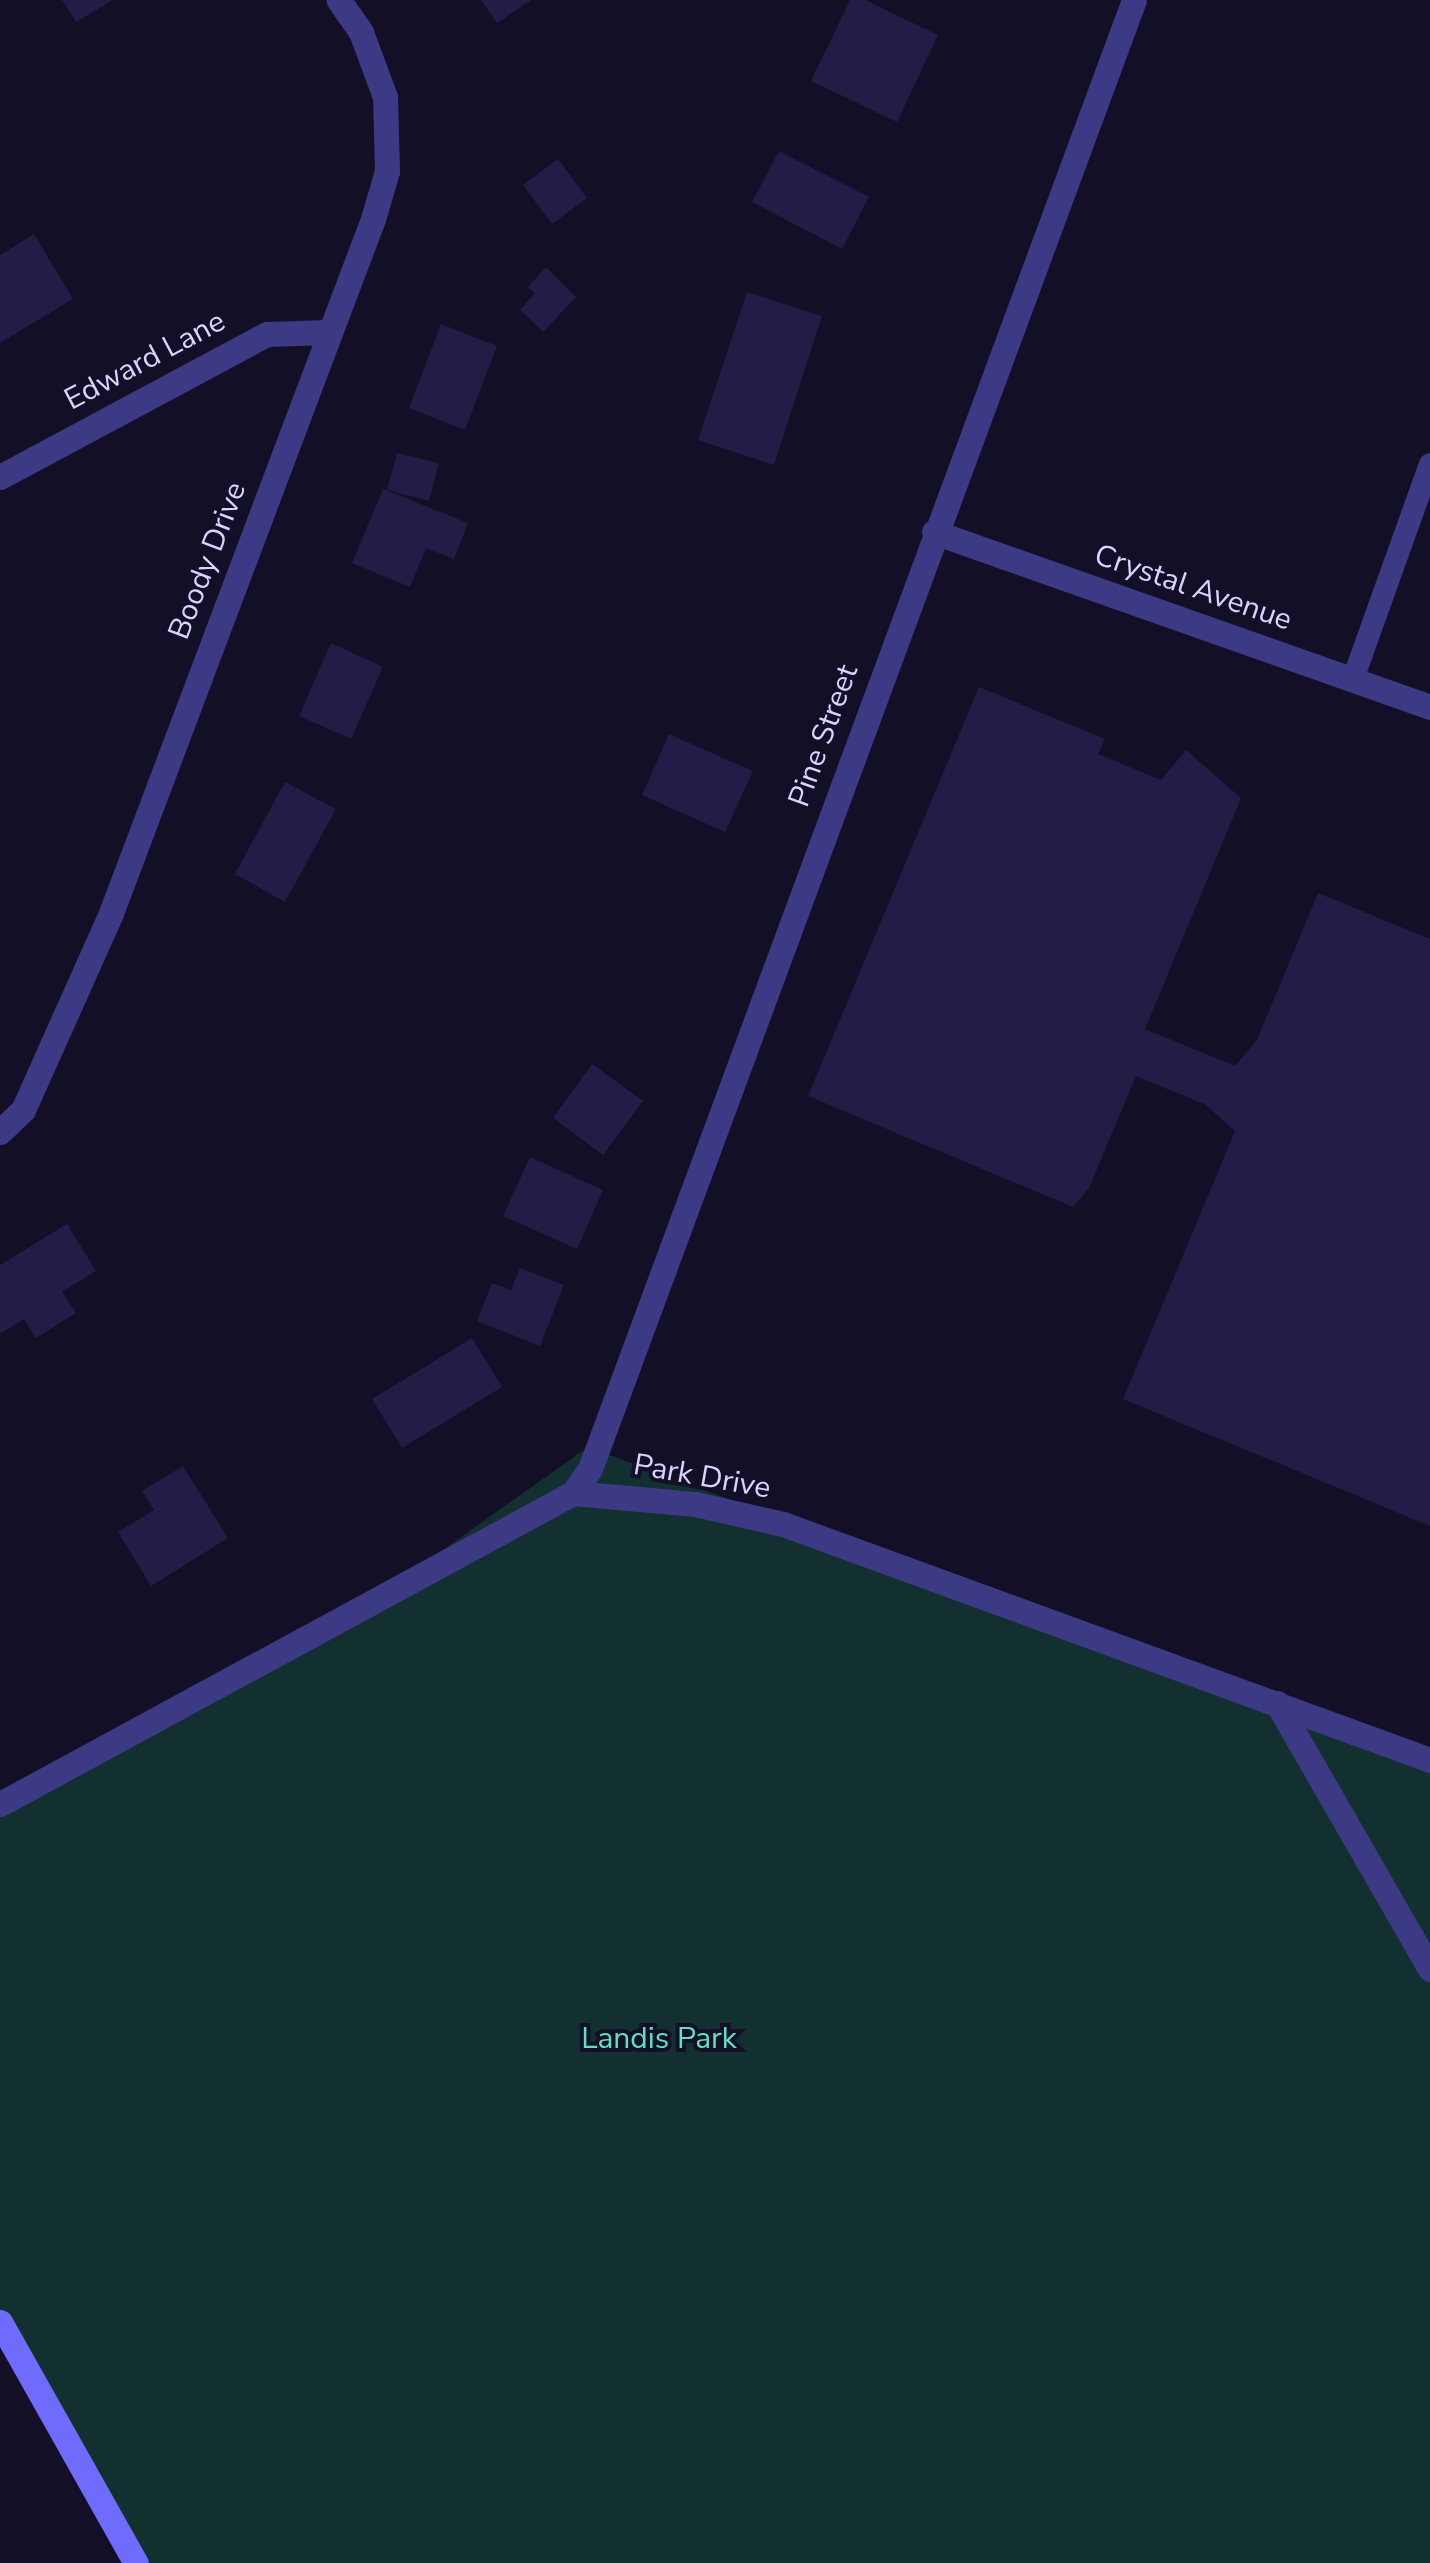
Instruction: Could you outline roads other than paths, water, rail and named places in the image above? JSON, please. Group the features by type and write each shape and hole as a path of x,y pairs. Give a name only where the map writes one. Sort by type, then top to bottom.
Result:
{"main road":[{"path":"0,2322 136,2563"}],"street":[{"name":"Boody Drive","path":"0,1132 23,1110 110,913 374,219 390,135 377,66 339,0"},
{"name":"Pine Street","path":"572,1493 590,1469 1134,0"},
{"name":"Edward Lane","path":"0,476 267,334 328,332"},
{"name":"Crystal Avenue","path":"934,532 1430,708"},
{"name":"Park Drive","path":"572,1493 695,1504 782,1524 1430,1760"},
{"path":"0,1804 572,1493"},
{"path":"1277,1704 1430,1969"}],"lane":[{"path":"1353,679 1430,464"}],"park label":[{"name":"Landis Park","path":"659,2039"}]}
